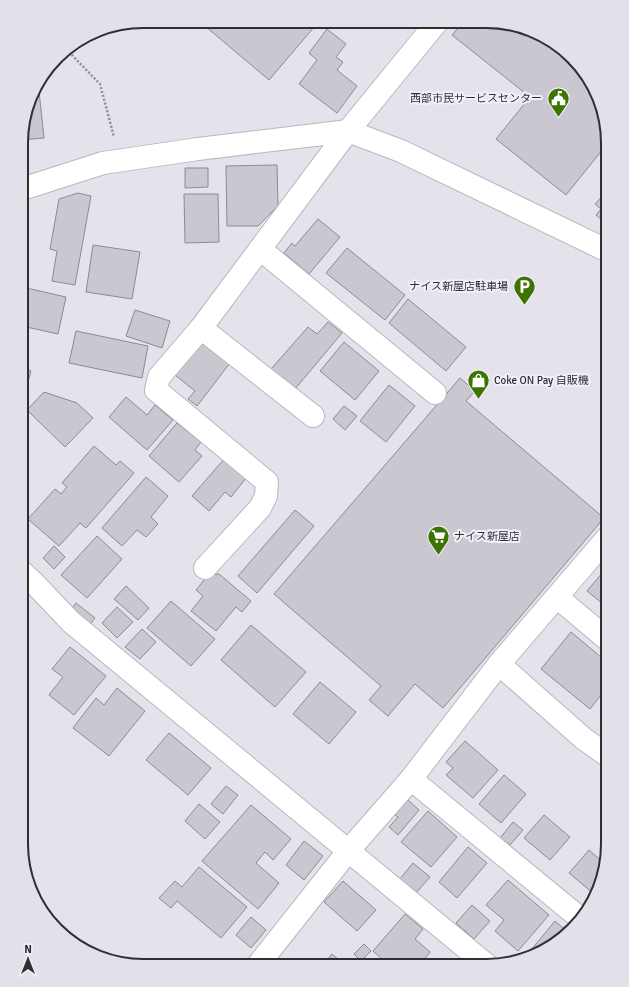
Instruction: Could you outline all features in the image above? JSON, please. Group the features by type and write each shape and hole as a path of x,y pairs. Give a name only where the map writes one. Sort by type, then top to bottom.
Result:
{"street":[{"path":"205,568 260,508 266,496 267,482 156,390 159,377 200,328 348,131 432,28"},
{"path":"28,187 103,163 348,131 401,151 601,248"},
{"path":"260,249 435,393"},
{"path":"200,328 313,416"},
{"path":"263,959 349,850 411,779 499,664 601,545"},
{"path":"28,577 71,622 480,959"},
{"path":"557,598 601,634"},
{"path":"499,664 584,739 601,751"},
{"path":"411,779 577,915"}],"path":[{"path":"70,53 100,84 121,160"}],"building":[{"path":"207,28 313,28 269,80"},
{"name":"西部市民サービスセンター","path":"458,28 486,28 516,32 530,37 544,43 556,52 577,73 586,85 599,120 601,152 566,195 496,139 530,97 452,35"},
{"path":"327,29 346,44 336,57 343,62 337,70 357,86 337,113 299,84 317,60 309,53"},
{"path":"39,94 44,138 28,139 32,113"},
{"path":"277,165 278,206 258,226 227,226 226,166"},
{"path":"185,168 208,168 208,187 185,188"},
{"path":"78,193 91,196 75,285 52,281 57,251 50,249 59,199"},
{"path":"184,194 218,194 219,242 185,243"},
{"path":"601,198 601,209 595,204"},
{"path":"601,209 601,219 596,215"},
{"path":"318,219 340,237 309,274 284,253 292,243 295,246"},
{"path":"93,245 140,252 132,299 86,292"},
{"path":"347,248 405,295 385,320 326,273"},
{"path":"28,288 66,297 58,334 28,327"},
{"path":"408,299 466,347 446,371 389,323"},
{"path":"135,310 170,321 162,348 126,336"},
{"path":"328,322 342,333 295,389 271,369 308,327 317,334"},
{"path":"76,331 148,346 142,378 69,363"},
{"path":"202,341 230,363 197,406 188,399 195,391 175,375"},
{"path":"344,342 379,371 355,400 320,371"},
{"path":"28,370 31,371 28,382"},
{"name":"ナイス新屋店","path":"460,378 475,391 466,401 601,515 601,522 443,708 415,684 388,716 369,700 381,686 274,594"},
{"path":"389,385 415,406 386,442 360,421"},
{"path":"44,392 77,403 93,418 65,447 28,411 28,409"},
{"path":"126,397 147,415 155,405 173,420 147,450 109,417"},
{"path":"344,406 357,416 345,430 333,419"},
{"path":"177,423 201,442 195,450 202,456 179,482 149,456"},
{"path":"94,446 116,465 120,461 134,473 86,528 80,523 59,546 28,519 55,489 61,494 67,487 62,483"},
{"path":"225,458 247,477 231,497 225,492 209,511 192,496"},
{"path":"146,477 168,496 151,517 158,524 146,537 137,530 122,546 102,528"},
{"path":"295,510 314,526 257,593 238,576"},
{"path":"97,536 122,559 87,598 61,575"},
{"path":"54,546 65,557 54,569 43,558"},
{"path":"219,574 251,601 242,612 236,607 216,631 191,611 203,596 196,590 208,575"},
{"path":"601,574 601,602 587,591"},
{"path":"126,586 149,608 138,620 114,599"},
{"path":"171,601 215,639 191,666 147,628"},
{"path":"76,603 95,618 88,627 69,613"},
{"path":"117,607 133,622 117,638 102,623"},
{"path":"251,625 306,672 275,707 221,660"},
{"path":"142,629 156,642 140,659 125,647"},
{"path":"571,632 601,657 601,695 590,709 541,669"},
{"path":"70,647 106,676 74,715 49,695 63,677 52,669"},
{"path":"320,682 356,712 329,744 293,714"},
{"path":"117,688 145,711 109,756 73,728 96,698 104,705"},
{"path":"169,733 211,768 188,795 146,760"},
{"path":"465,741 498,770 473,798 446,775 453,768 446,762"},
{"path":"504,775 526,794 501,823 479,804"},
{"path":"226,786 238,795 223,814 211,804"},
{"path":"406,798 419,810 398,835 389,827 398,817 392,813"},
{"path":"199,804 220,822 205,839 185,821"},
{"path":"251,805 291,839 273,860 265,852 256,863 279,883 258,909 202,861"},
{"path":"428,811 457,837 431,867 401,842"},
{"path":"544,815 570,837 550,860 524,838"},
{"path":"513,822 523,830 510,845 500,838"},
{"path":"304,841 323,856 304,880 286,865"},
{"path":"468,847 487,863 457,898 439,882"},
{"path":"589,850 600,860 595,881 591,891 569,873"},
{"path":"413,863 430,877 415,894 399,880"},
{"path":"199,867 247,907 221,938 177,901 171,908 159,898 175,881 182,887"},
{"path":"508,880 549,915 518,951 495,931 504,920 486,905"},
{"path":"343,881 376,910 357,931 324,902"},
{"path":"472,905 490,921 474,939 456,923"},
{"path":"405,914 423,929 415,939 430,952 424,959 382,959 373,951"},
{"path":"251,917 266,930 251,948 236,935"},
{"path":"555,921 564,929 550,940 532,949"},
{"path":"364,944 371,951 363,959 359,959 354,954"},
{"path":"332,954 338,959 328,959"}],"place":[{"name":"西部市民サービスセンター","path":"558,118"},
{"name":"ナイス新屋店駐車場","path":"524,306"},
{"name":"Coke ON Pay 自販機","path":"479,400"},
{"name":"ナイス新屋店","path":"439,556"}]}
